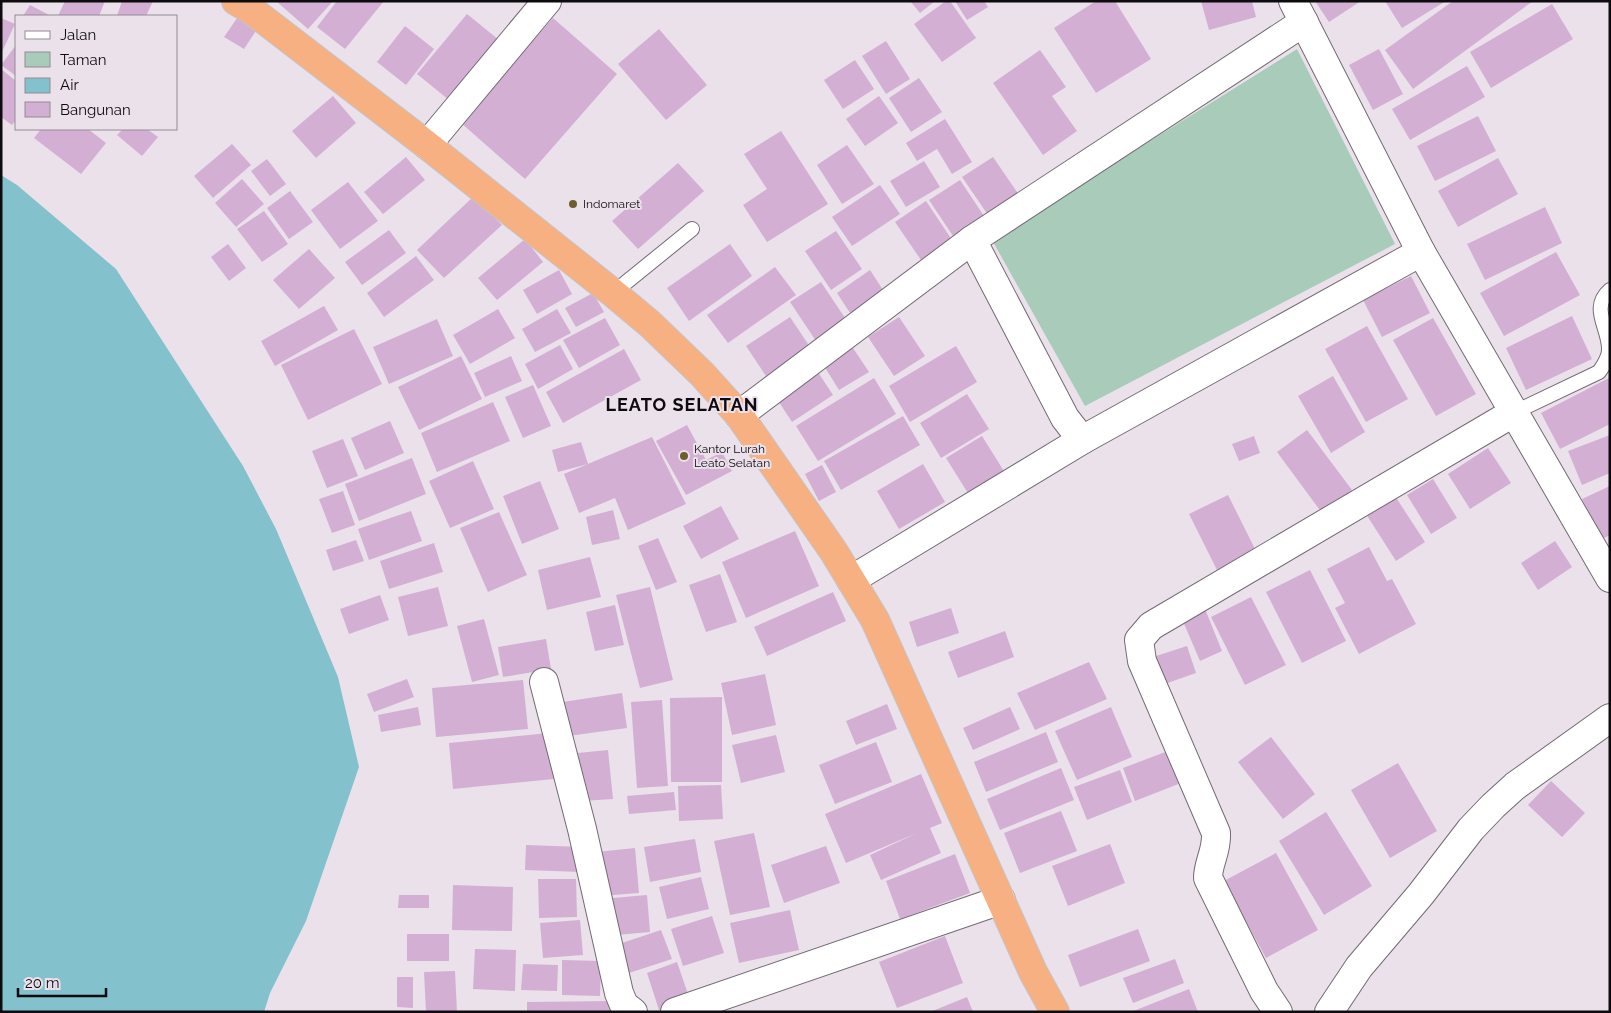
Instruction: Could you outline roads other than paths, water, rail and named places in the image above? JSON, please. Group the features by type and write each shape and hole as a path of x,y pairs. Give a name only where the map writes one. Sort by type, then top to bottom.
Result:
{"highway":[{"path":"236,1 250,9 427,145 613,293 650,324 696,368 738,415 851,580 876,620 1033,972 1055,1012"}],"street":[{"path":"427,145 547,1"},
{"path":"738,415 972,240 1299,12 1421,252 1610,578"},
{"path":"972,240 1065,418 1082,440"},
{"path":"851,580 1082,440 1421,252"},
{"path":"1278,1012 1264,991 1208,878 1208,870 1216,847 1216,833 1142,661 1139,640 1151,626 1513,413"},
{"path":"544,682 582,829 619,993 624,1004 633,1012"},
{"path":"1329,1012 1359,967 1487,812 1516,786 1610,718"},
{"path":"675,1012 1001,900"}],"lane":[{"path":"613,293 692,229"},
{"path":"1513,413 1599,372 1605,363 1609,350 1600,308 1602,298 1610,290"}],"water":[{"path":"1,175 17,185 116,269 243,466 276,529 338,677 359,767 306,921 270,993 264,1012 1,1012"}],"place":[{"name":"Indomaret","path":"573,204"},
{"name":"Kantor Lurah Leato Selatan","path":"684,456"}],"district":[{"name":"LEATO SELATAN","path":"682,405"}]}
